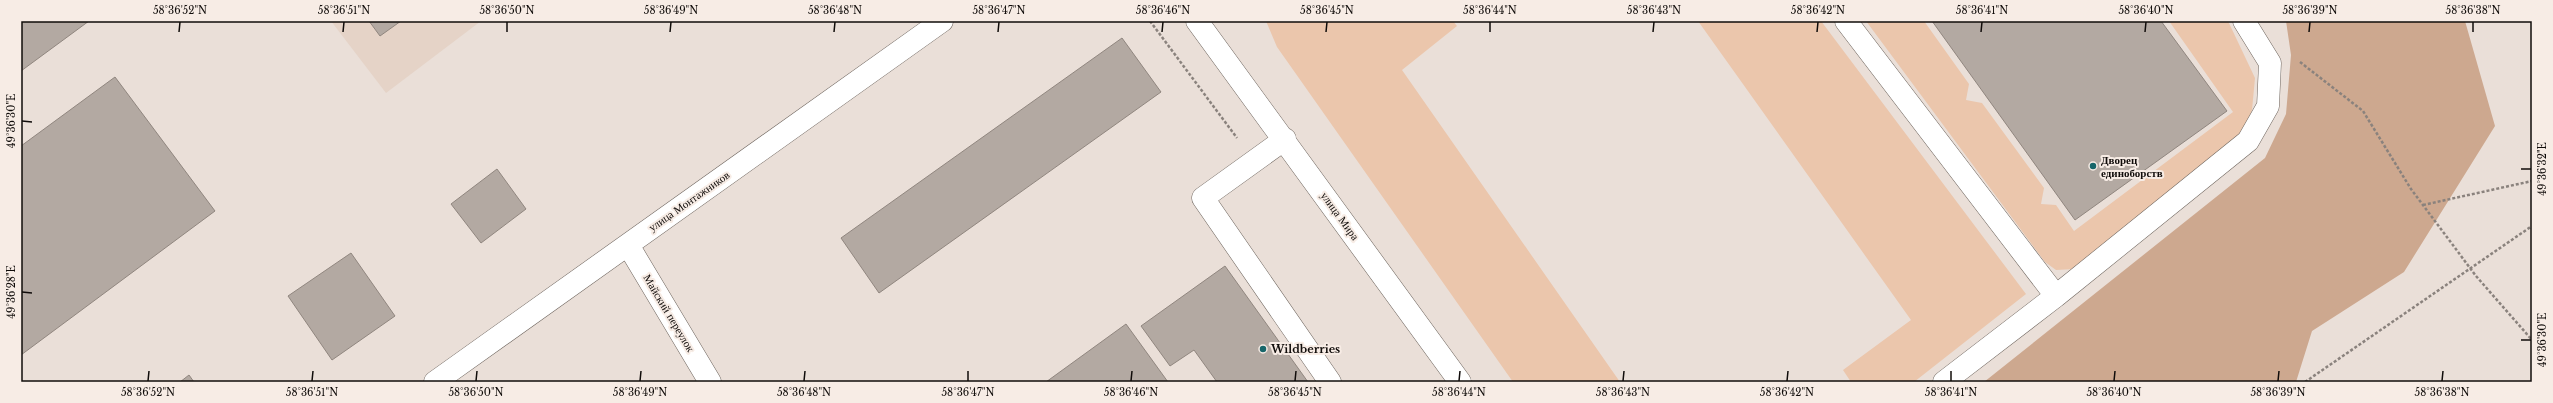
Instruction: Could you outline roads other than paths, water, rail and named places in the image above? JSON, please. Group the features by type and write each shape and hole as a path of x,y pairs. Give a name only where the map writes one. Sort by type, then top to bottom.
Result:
{"street":[{"name":"улица Мира","path":"1197,21 1220,50 1460,382"},
{"name":"улица Мира","path":"1212,21 1220,50"},
{"path":"1846,21 2056,296"},
{"path":"1944,382 2056,296 2248,141 2268,106 2270,62 2244,21"},
{"name":"улица Монтажников","path":"435,382 939,22"},
{"path":"1284,139 1203,198 1330,382"},
{"name":"Майский переулок","path":"628,245 710,382"}],"place":[{"name":"Дворец единоборств","path":"2093,166"},
{"name":"Wildberries","path":"1263,349"}]}
